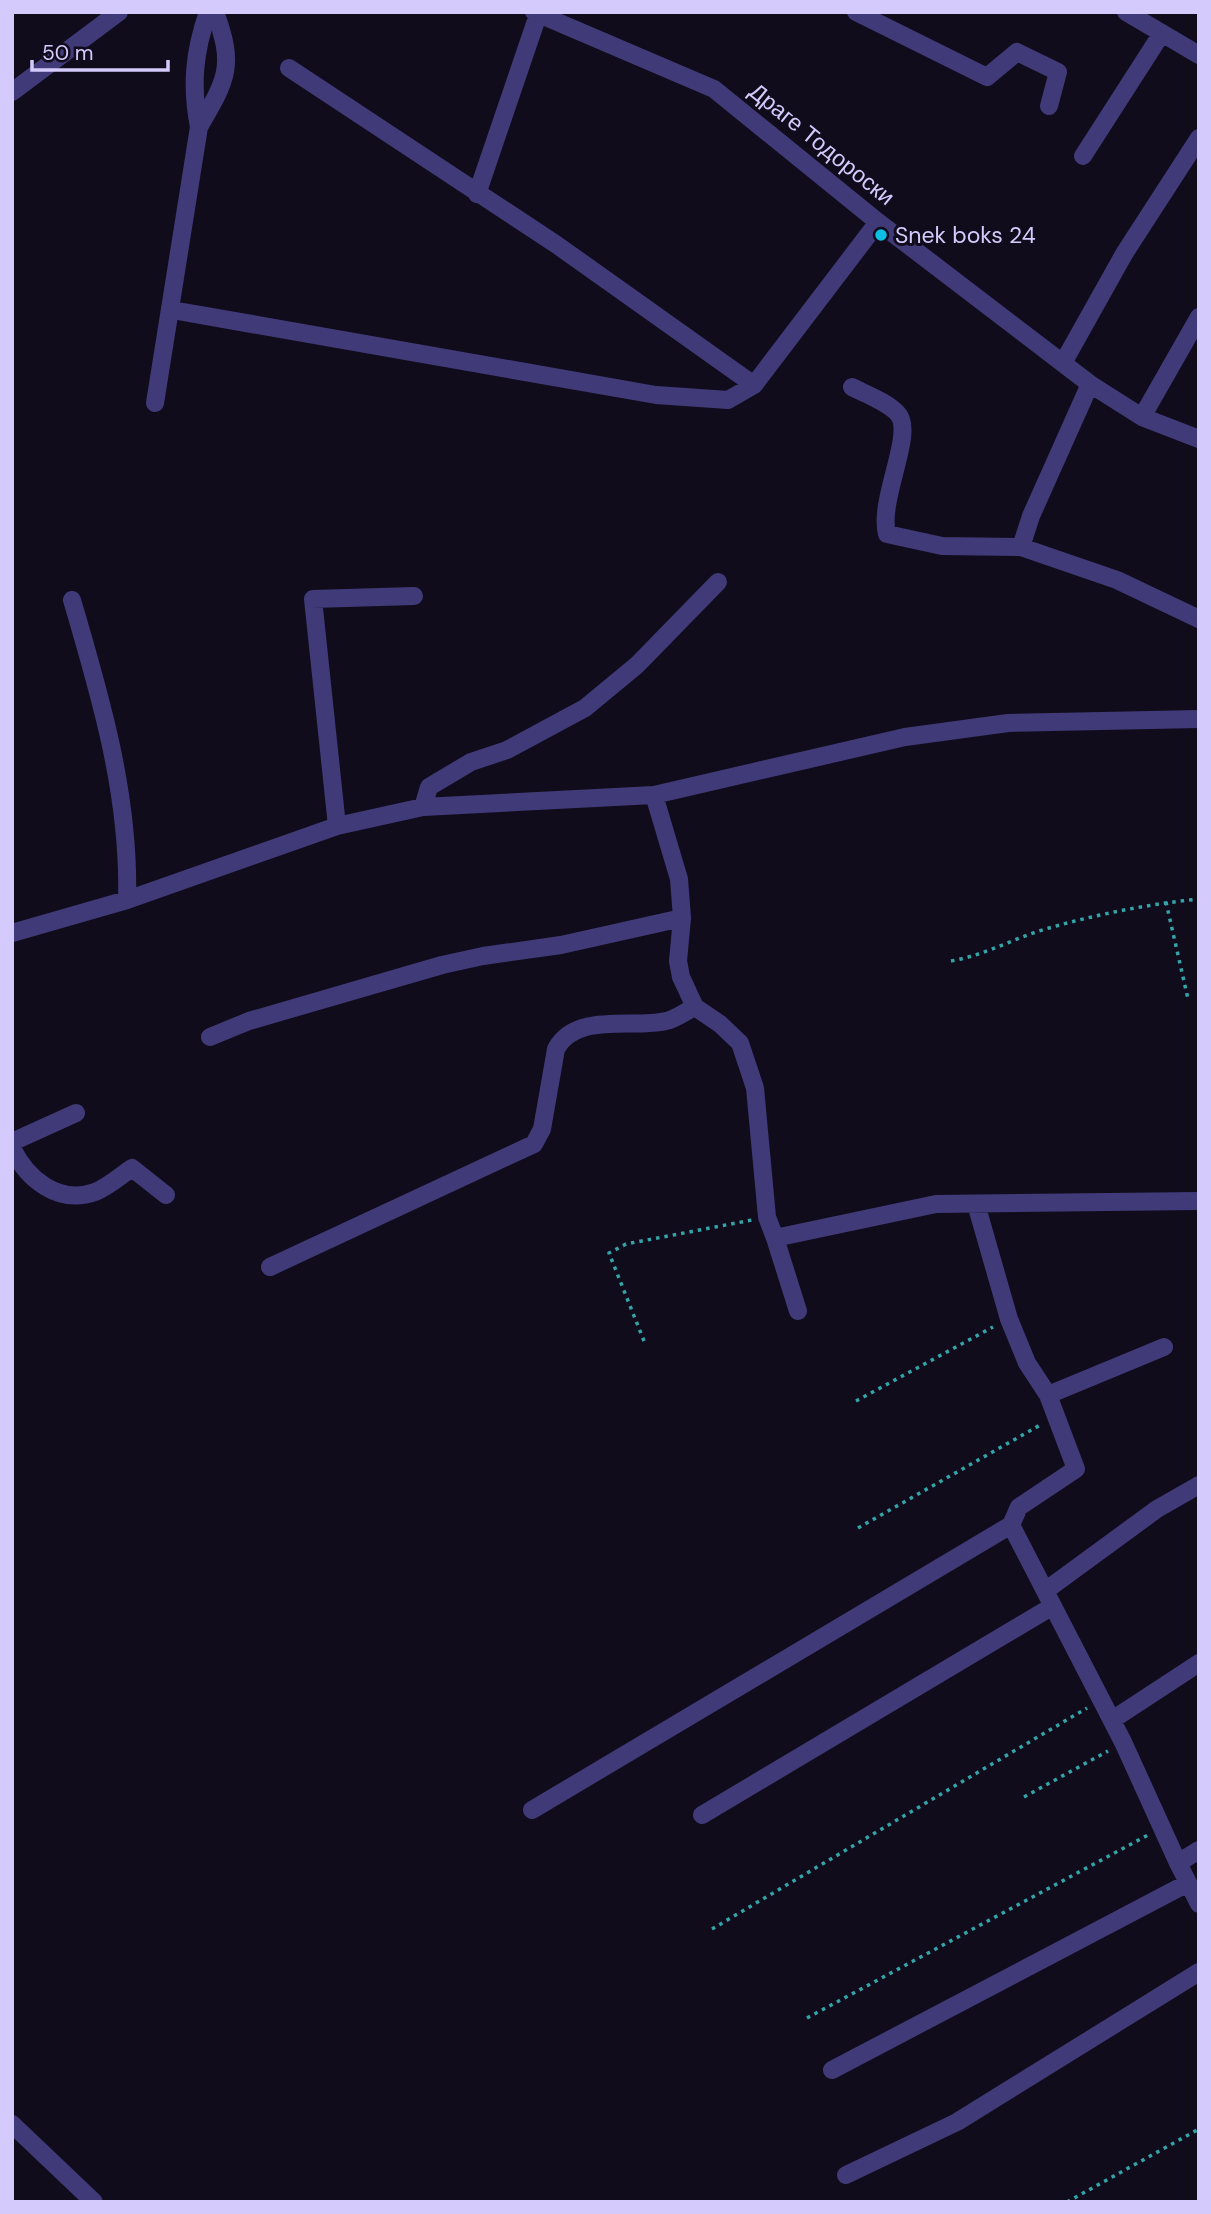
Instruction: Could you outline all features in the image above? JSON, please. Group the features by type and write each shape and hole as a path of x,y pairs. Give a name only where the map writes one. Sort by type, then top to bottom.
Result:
{"street":[{"path":"12,92 119,12"},
{"path":"155,403 173,310 199,127 194,97 194,66 208,12"},
{"path":"199,127 219,93 228,67 224,36 215,12"},
{"path":"1126,12 1199,54"},
{"path":"477,194 537,13"},
{"name":"Драге Тодороски","path":"537,13 714,89 878,222 1090,384 1142,417 1199,439"},
{"path":"867,15 987,77 1017,52 1058,72 1049,106"},
{"path":"1083,156 1162,33"},
{"path":"289,68 557,245 754,385"},
{"path":"1063,363 1124,254 1199,138"},
{"path":"173,310 656,395 728,400 754,385 878,222"},
{"path":"1142,417 1199,317"},
{"path":"1021,547 1031,516 1090,384"},
{"path":"852,387 895,411 902,422 900,452 885,503 884,522 887,534 942,546 1021,547 1117,580 1199,619"},
{"path":"423,807 429,787 471,762 507,750 585,708 636,665 719,582"},
{"path":"337,826 313,599 414,596"},
{"path":"72,600 114,759 128,867 127,900"},
{"path":"12,933 127,900 337,826 423,807 654,795 905,737 1009,723 1199,719"},
{"path":"654,795 679,879 682,918 678,961 681,977 695,1007 720,1024 740,1043 755,1088 768,1217 798,1311"},
{"path":"210,1037 249,1021 442,965 561,945 682,918"},
{"path":"270,1267 534,1144 542,1129 556,1049 561,1039 572,1032 587,1026 668,1021 695,1007"},
{"path":"76,1113 13,1148 33,1180 57,1192 84,1195 98,1191 132,1168 166,1195"},
{"path":"775,1238 925,1206 1199,1200"},
{"path":"532,1810 1011,1525 1019,1507 1076,1469 1048,1395 1027,1363 1009,1319 976,1204"},
{"path":"1048,1395 1164,1348"},
{"path":"702,1815 1049,1598 1157,1509 1199,1485"},
{"path":"1011,1525 1123,1742 1199,1904"},
{"path":"1112,1720 1199,1663"},
{"path":"1178,1863 1199,1850"},
{"path":"832,2070 1188,1883"},
{"path":"846,2175 957,2122 1199,1972"},
{"path":"12,2124 94,2202"}],"path":[{"path":"951,961 981,954 1048,928 1166,902 1199,899"},
{"path":"1166,902 1188,999"},
{"path":"643,1341 609,1253 626,1244 768,1217"},
{"path":"856,1401 1009,1319"},
{"path":"858,1528 1056,1416"},
{"path":"712,1929 1101,1699"},
{"path":"1024,1797 1123,1742"},
{"path":"807,2018 1162,1827"},
{"path":"1067,2202 1199,2129"}],"place":[{"name":"Snek boks 24","path":"881,235"}]}
